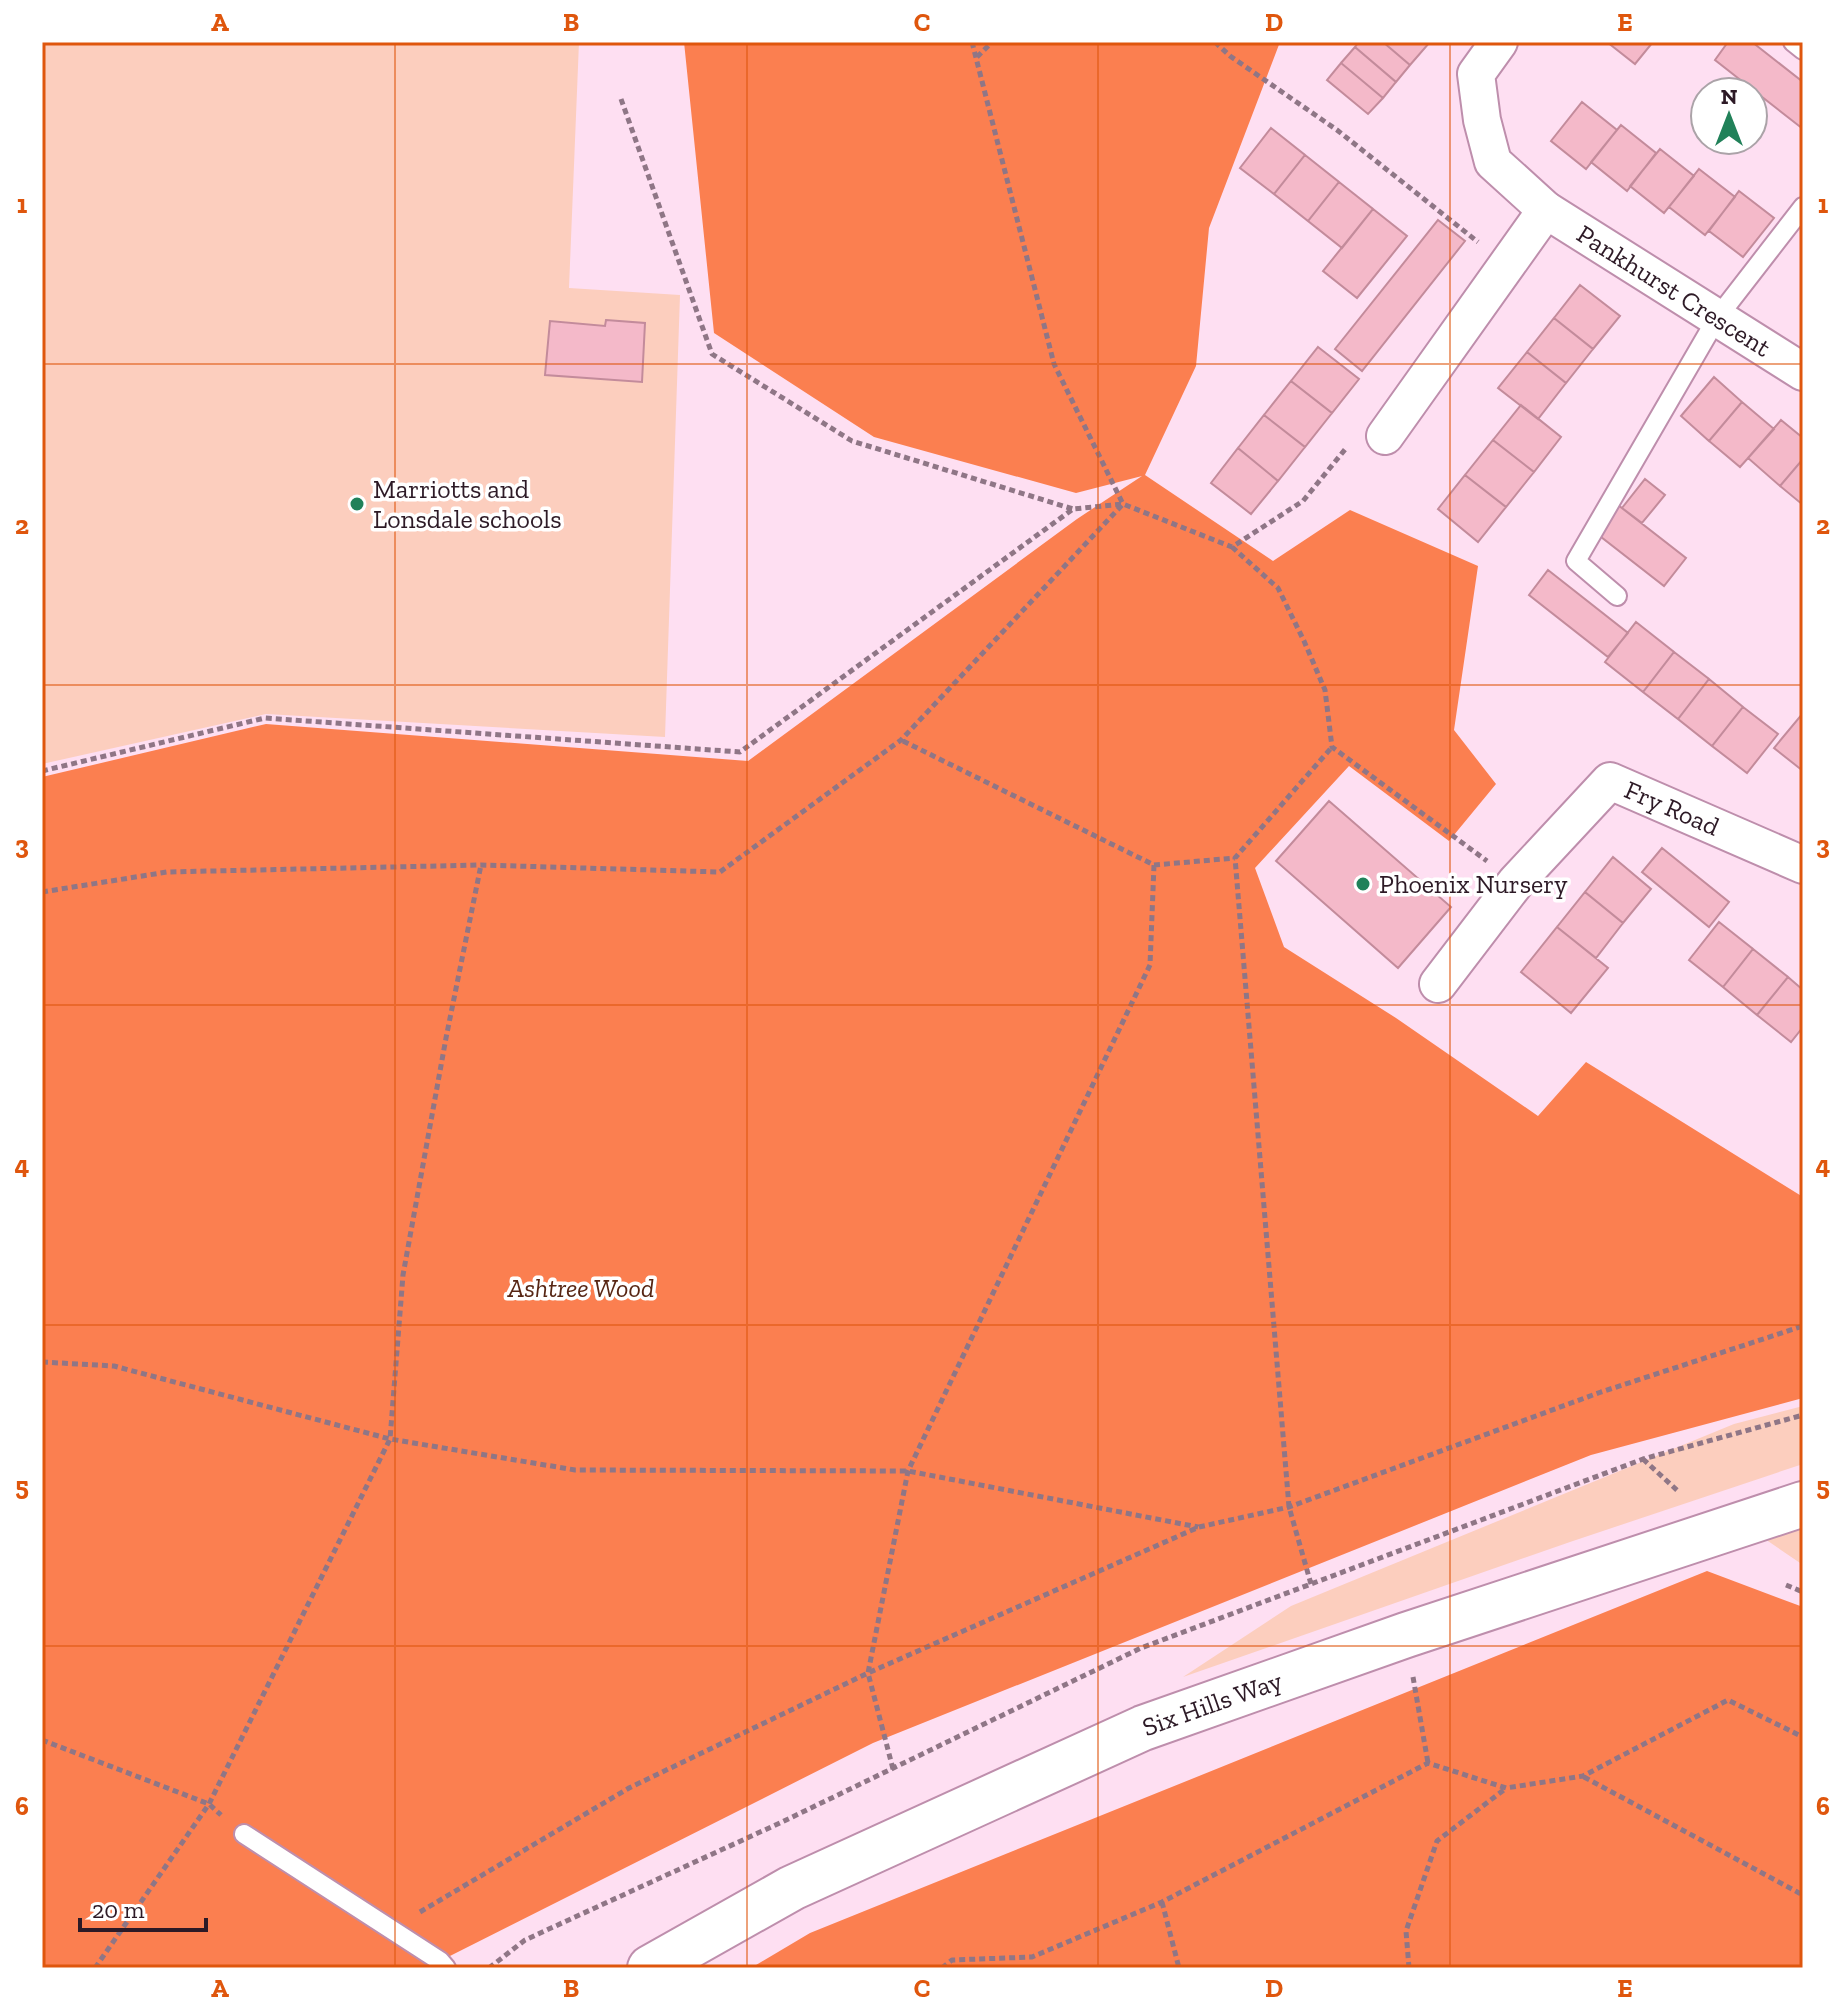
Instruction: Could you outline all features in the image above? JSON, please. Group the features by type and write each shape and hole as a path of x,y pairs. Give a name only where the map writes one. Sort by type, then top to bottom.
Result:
{"street":[{"name":"Pankhurst Crescent","path":"1499,42 1476,74 1482,120 1493,162 1546,210 1803,372"},
{"path":"1385,436 1546,210"},
{"name":"Fry Road","path":"1438,984 1516,882 1610,781 1803,865"},
{"name":"Six Hills Way","path":"650,1968 792,1888 1143,1728 1406,1635 1803,1504"}],"lane":[{"path":"1793,42 1803,50"},
{"path":"1617,596 1576,561 1717,318 1803,207"},
{"path":"244,1834 446,1968"}],"path":[{"path":"972,42 1054,364 1123,504"},
{"path":"977,57 992,42"},
{"path":"1215,42 1230,56 1337,130 1507,264"},
{"path":"621,99 712,354 852,441 1073,509 1123,504 1232,547 1278,588 1325,690 1332,747 1516,882"},
{"path":"1232,547 1303,501 1351,442 1385,436"},
{"path":"42,892 167,872 481,865 720,872 901,740 1123,504"},
{"path":"42,771 265,718 740,752 1073,509"},
{"path":"901,740 1154,865 1235,858 1332,747"},
{"path":"1235,858 1289,1507 1311,1584"},
{"path":"95,1968 209,1804 390,1439 403,1275 481,865"},
{"path":"893,1769 868,1673 908,1471 1150,965 1154,865"},
{"path":"391,1930 629,1788 868,1673 1199,1527 1289,1507 1601,1392 1803,1326"},
{"path":"42,1362 114,1366 390,1439 575,1470 908,1471 1199,1527"},
{"path":"489,1968 525,1940 893,1769 1141,1648 1643,1459 1803,1415"},
{"path":"1643,1459 1679,1492"},
{"path":"1786,1585 1803,1592"},
{"path":"1406,1635 1428,1763"},
{"path":"942,1968 952,1960 1032,1957 1162,1902 1428,1763 1506,1788 1583,1776 1728,1700 1803,1737"},
{"path":"42,1740 209,1804 244,1834"},
{"path":"1583,1776 1803,1895"},
{"path":"1409,1968 1406,1931 1437,1841 1506,1788"},
{"path":"1162,1902 1179,1968"}],"shaded area":[{"name":"Marriotts and Lonsdale schools","path":"42,42 579,42 569,288 680,295 665,737 266,714 42,764"},
{"path":"1803,1406 1803,1464 1183,1677 1291,1606 1734,1424"},
{"path":"1803,1527 1803,1565 1765,1539"}],"green space":[{"name":"Ashtree Wood","path":"684,42 1280,42 1209,228 1196,366 1145,475 1273,561 1350,510 1478,566 1454,730 1496,784 1449,841 1349,766 1255,868 1284,947 1396,1018 1538,1116 1586,1062 1803,1197 1803,1398 1591,1455 873,1743 440,1961 432,1968 42,1968 42,777 266,724 748,761 1077,519 1142,476 1076,493 874,437 714,333"},
{"path":"1707,1571 1803,1607 1803,1968 751,1968 810,1933"}],"building":[{"path":"1359,42 1383,42 1410,65 1396,82 1355,47"},
{"path":"1383,42 1430,42 1410,65"},
{"path":"1607,42 1653,42 1635,64"},
{"path":"1728,42 1752,42 1803,82 1803,129 1769,102 1769,76 1735,76 1715,60"},
{"path":"1355,47 1396,82 1383,98 1341,63"},
{"path":"1341,63 1383,98 1368,114 1327,80"},
{"path":"1582,102 1617,130 1586,169 1551,141"},
{"path":"1621,125 1656,153 1627,191 1591,162"},
{"path":"1271,128 1305,155 1274,194 1240,168"},
{"path":"1660,149 1694,176 1664,213 1630,186"},
{"path":"1305,155 1339,182 1308,221 1274,194"},
{"path":"1699,169 1735,197 1705,235 1669,207"},
{"path":"1339,182 1373,209 1342,248 1308,221"},
{"path":"1739,191 1774,218 1743,257 1709,231"},
{"path":"1373,209 1407,236 1357,298 1323,271"},
{"path":"1438,220 1465,241 1362,371 1335,349"},
{"path":"1580,285 1620,316 1593,349 1554,318"},
{"path":"1554,318 1593,349 1566,383 1527,352"},
{"path":"606,320 645,323 642,382 545,375 550,321 605,326"},
{"path":"1318,347 1359,379 1332,413 1291,381"},
{"path":"1527,352 1566,383 1538,419 1498,388"},
{"path":"1714,377 1742,402 1709,441 1681,416"},
{"path":"1291,381 1332,413 1305,447 1264,415"},
{"path":"1742,402 1774,429 1740,467 1709,441"},
{"path":"1521,405 1561,437 1534,472 1493,440"},
{"path":"1264,415 1305,447 1278,481 1238,448"},
{"path":"1781,420 1803,438 1803,459 1780,486 1748,458"},
{"path":"1493,440 1534,472 1506,507 1465,475"},
{"path":"1238,448 1278,481 1251,514 1211,483"},
{"path":"1803,459 1803,505 1780,486"},
{"path":"1465,475 1506,507 1478,542 1438,509"},
{"path":"1645,479 1665,495 1642,523 1622,508"},
{"path":"1618,505 1686,558 1664,586 1596,533"},
{"path":"1548,570 1628,633 1608,657 1529,595"},
{"path":"1636,622 1674,652 1643,692 1605,662"},
{"path":"1674,652 1709,679 1678,719 1643,692"},
{"path":"1709,679 1743,707 1712,746 1678,719"},
{"path":"1743,707 1778,734 1747,773 1712,746"},
{"path":"1803,713 1803,771 1774,748"},
{"name":"Phoenix Nursery","path":"1329,801 1451,907 1398,968 1276,861"},
{"path":"1662,848 1729,902 1709,927 1642,872"},
{"path":"1613,857 1651,889 1623,923 1585,892"},
{"path":"1585,892 1623,923 1596,958 1557,927"},
{"path":"1719,922 1753,949 1723,987 1689,960"},
{"path":"1557,927 1608,968 1571,1013 1521,972"},
{"path":"1753,949 1788,977 1757,1015 1723,987"},
{"path":"1788,977 1803,990 1803,1027 1791,1042 1757,1015"}],"place":[{"name":"Marriotts and Lonsdale schools","path":"357,504"},
{"name":"Phoenix Nursery","path":"1363,884"}]}
